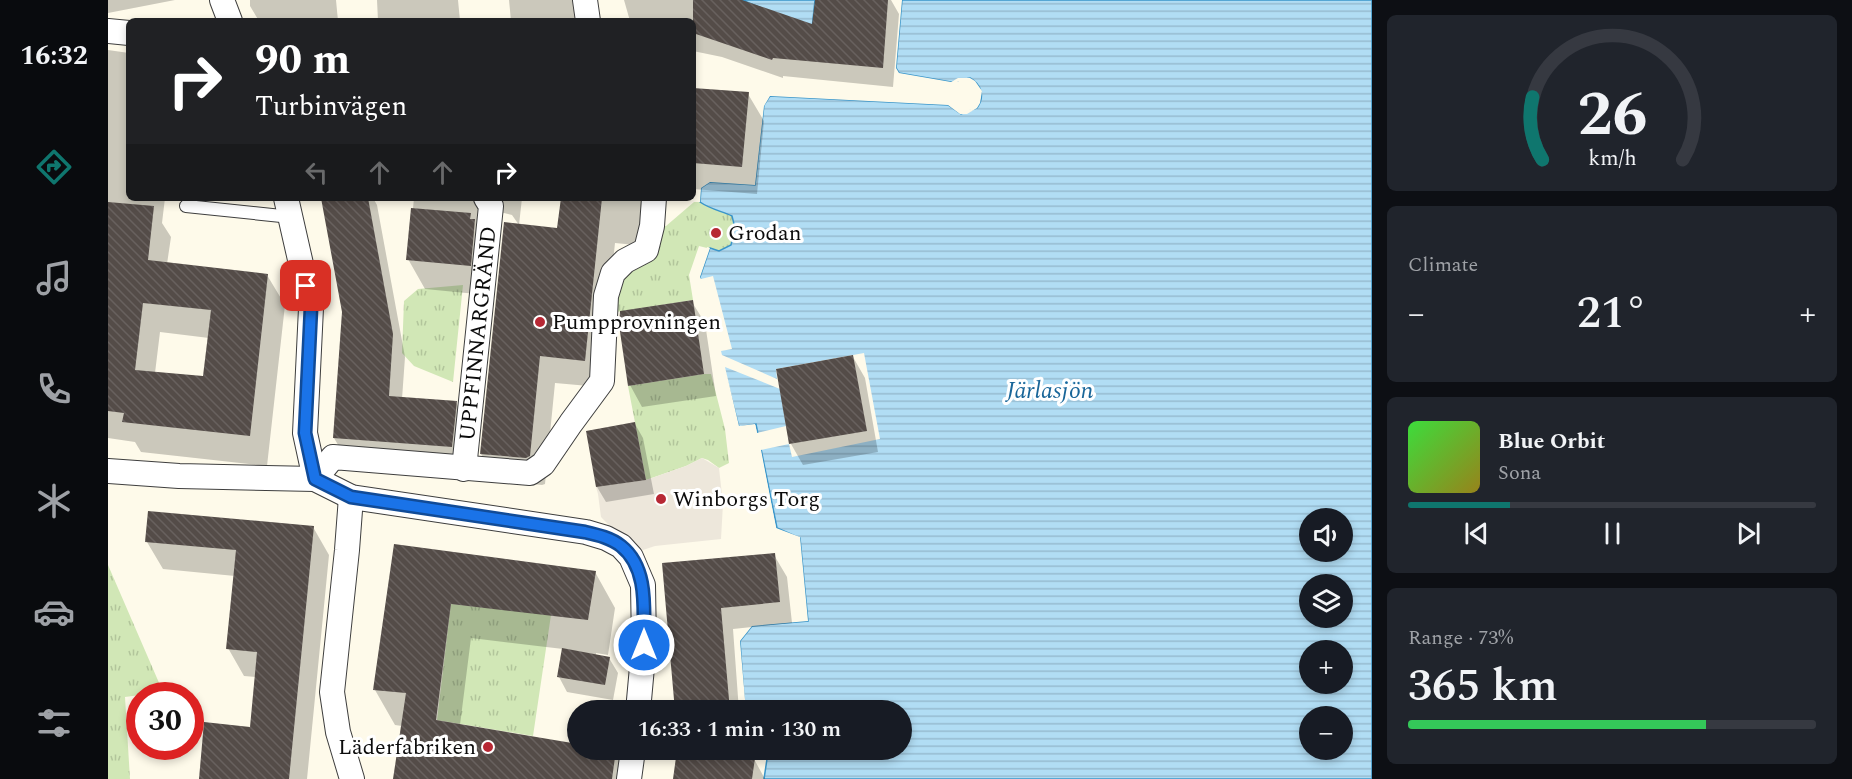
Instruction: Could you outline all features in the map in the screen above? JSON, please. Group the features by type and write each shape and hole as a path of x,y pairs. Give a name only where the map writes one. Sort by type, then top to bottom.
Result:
{"street":[{"path":"222,0 229,18"},
{"path":"585,0 588,18"},
{"path":"108,31 126,33"},
{"name":"UPPFINNARGRÄND","path":"464,469 491,206 488,201"},
{"path":"315,479 333,457 530,473 543,464 602,381 606,296 613,273 625,261 646,250 652,226 654,201"},
{"path":"288,207 311,308 305,433 315,479"},
{"path":"108,471 179,476 315,479 351,497 585,532 606,538 621,546 631,557 643,585 644,645 639,700"},
{"path":"351,497 332,692 338,732 352,779"},
{"path":"629,779 632,760"}],"lane":[{"path":"186,206 288,207"}],"green space":[{"path":"694,202 700,202 732,216 735,228 731,245 719,251 699,246 689,275 693,300 617,312 618,279 639,268 647,260 661,226 666,226"},
{"path":"463,285 453,382 414,366 402,353 404,301 418,289"},
{"path":"711,374 725,429 729,463 719,468 702,458 646,480 628,386"},
{"path":"108,565 159,682 126,682 126,760 129,760 130,779 108,779"},
{"path":"451,604 551,615 533,736 437,720"}],"shaded area":[{"name":"Winborgs Torg","path":"702,458 719,468 723,504 721,539 655,546 643,550 613,529 601,517 596,487 646,480"}],"water":[{"path":"742,0 815,0 812,29"},
{"name":"Järlasjön","path":"902,0 1372,0 1372,779 764,779 767,760 912,760 912,700 744,700 740,641 752,626 808,621 800,538 777,528 756,424 739,427 700,277 710,248 719,251 731,245 735,228 732,216 700,202 701,188 710,182 755,185 764,105 770,96 948,105 961,114 977,108 981,100 980,88 970,78 951,82 899,73 896,68"}],"pier":[{"path":"899,0 902,0 896,68 899,73 951,82 958,78 970,78 982,91 977,108 967,114 960,114 948,105 770,96 764,106 755,185 710,182 701,188 700,202 697,202 698,187 709,179 752,182 761,105 769,93 948,102 961,111 975,106 979,92 969,81 959,81 951,85 897,75 893,68"},
{"path":"707,247 710,248 700,277 701,279 713,276 732,349 721,351 722,355 777,379 776,369 864,353 880,439 792,457 789,444 761,450 776,528 800,537 808,621 752,626 740,641 745,700 741,700 737,639 751,623 805,618 797,540 774,529 753,427 739,430 697,278","holes":["725,367 780,389 786,426 757,433 755,424 739,426"]}],"building":[{"path":"693,0 742,0 812,24 815,0 888,0 883,68 773,58 772,60 696,34 696,18 693,18"},
{"path":"696,88 749,92 742,167 696,163"},
{"path":"322,201 369,201 393,334 389,396 457,401 452,447 333,438 342,312"},
{"name":"Pumpprovningen","path":"561,201 602,201 585,361 540,356 530,456 526,458 480,454 504,222 557,228"},
{"path":"108,202 154,206 148,260 268,274 250,436 122,422 124,413 108,411","holes":["143,303 211,310 203,376 135,370"]},
{"path":"411,208 471,213 470,219 475,219 471,266 406,260"},
{"path":"693,300 704,374 628,386 619,325 620,311"},
{"path":"853,355 867,431 789,444 776,369"},
{"path":"635,422 646,480 596,487 586,431"},
{"path":"148,511 314,526 289,779 199,779 201,760 204,760 204,722 250,727 257,652 226,649 236,550 145,542"},
{"path":"394,544 596,571 588,620 451,604 436,720 567,742 567,760 615,760 612,779 393,779 406,693 373,690"},
{"path":"775,553 780,602 721,608 729,700 674,700 662,563"},
{"path":"562,648 610,657 605,685 557,677"},
{"path":"676,760 755,760 752,779 673,779"}],"place":[{"name":"Grodan","path":"716,233"},
{"name":"Pumpprovningen","path":"540,322"},
{"name":"Winborgs Torg","path":"661,499"},
{"name":"Läderfabriken","path":"488,747"}],"route":[{"path":"306,286 311,308 305,433 315,479 351,497 585,532 606,538 621,546 631,557 643,585 644,645"}]}
